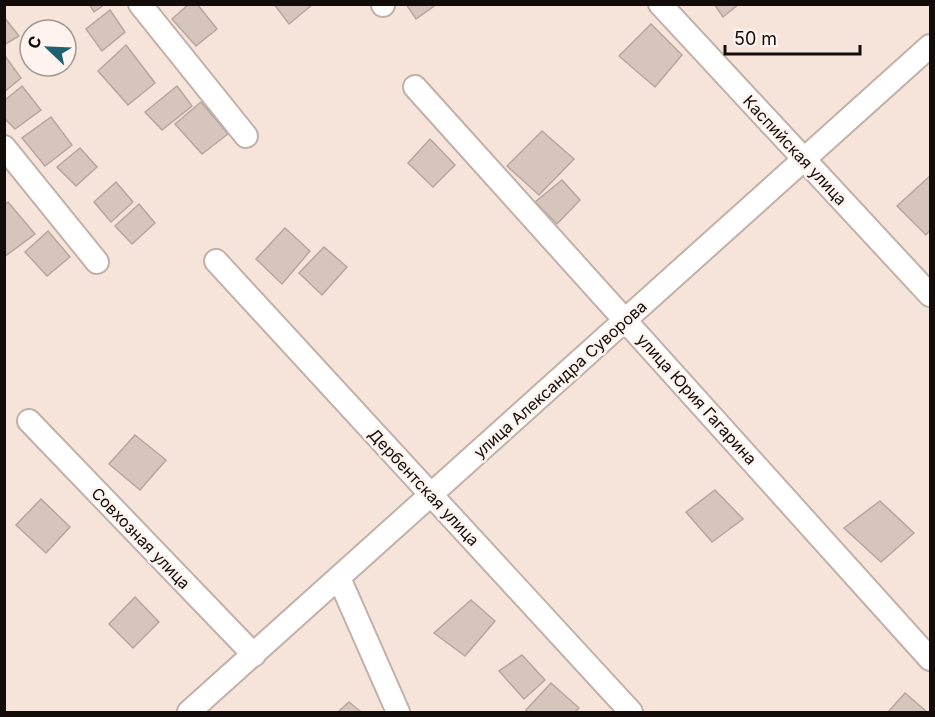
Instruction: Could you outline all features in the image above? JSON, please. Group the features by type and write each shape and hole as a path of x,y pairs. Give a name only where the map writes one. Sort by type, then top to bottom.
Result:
{"street":[{"path":"140,4 246,136"},
{"name":"Каспийская улица","path":"660,4 930,295"},
{"name":"улица Александра Суворова","path":"189,712 930,46"},
{"name":"улица Юрия Гагарина","path":"415,87 930,658"},
{"path":"4,147 97,262"},
{"name":"Дербентская улица","path":"216,261 632,712"},
{"name":"Совхозная улица","path":"29,421 254,655"},
{"path":"339,579 398,712"}],"building":[{"path":"89,4 105,4 94,12"},
{"path":"189,4 197,4 217,29 196,46 172,19"},
{"path":"274,4 313,4 289,24"},
{"path":"406,4 437,4 416,19"},
{"path":"714,4 739,4 723,17"},
{"path":"110,10 125,32 102,51 86,29"},
{"path":"4,17 18,37 4,45"},
{"path":"651,24 682,55 655,87 619,56"},
{"path":"126,45 155,83 128,105 98,71"},
{"path":"4,56 18,74 18,78 21,78 4,92"},
{"path":"22,86 41,110 15,129 4,118 4,101"},
{"path":"177,86 192,106 162,130 145,112"},
{"path":"201,102 228,134 202,154 175,124"},
{"path":"51,117 72,145 45,166 22,138"},
{"path":"542,131 574,159 539,195 507,166"},
{"path":"430,139 455,165 433,187 408,163"},
{"path":"80,148 97,167 76,186 57,167"},
{"path":"930,176 930,230 926,235 897,206"},
{"path":"562,180 580,200 557,224 535,202"},
{"path":"116,182 133,202 111,222 94,202"},
{"path":"8,202 35,234 4,257 4,205"},
{"path":"139,204 155,223 132,244 115,226"},
{"path":"285,228 310,251 282,284 256,259"},
{"path":"48,231 70,257 47,276 25,252"},
{"path":"324,247 347,267 322,295 299,273"},
{"path":"135,435 166,460 140,490 109,464"},
{"path":"715,490 743,519 712,542 686,512"},
{"path":"41,499 70,527 46,553 16,525"},
{"path":"880,501 914,533 881,562 844,528"},
{"path":"135,597 159,622 133,648 109,624"},
{"path":"471,600 495,621 465,656 434,633"},
{"path":"522,655 545,680 524,699 499,671"},
{"path":"551,683 579,708 575,712 528,712 526,710"},
{"path":"905,693 927,712 888,712"},
{"path":"349,702 361,712 338,712"}]}
